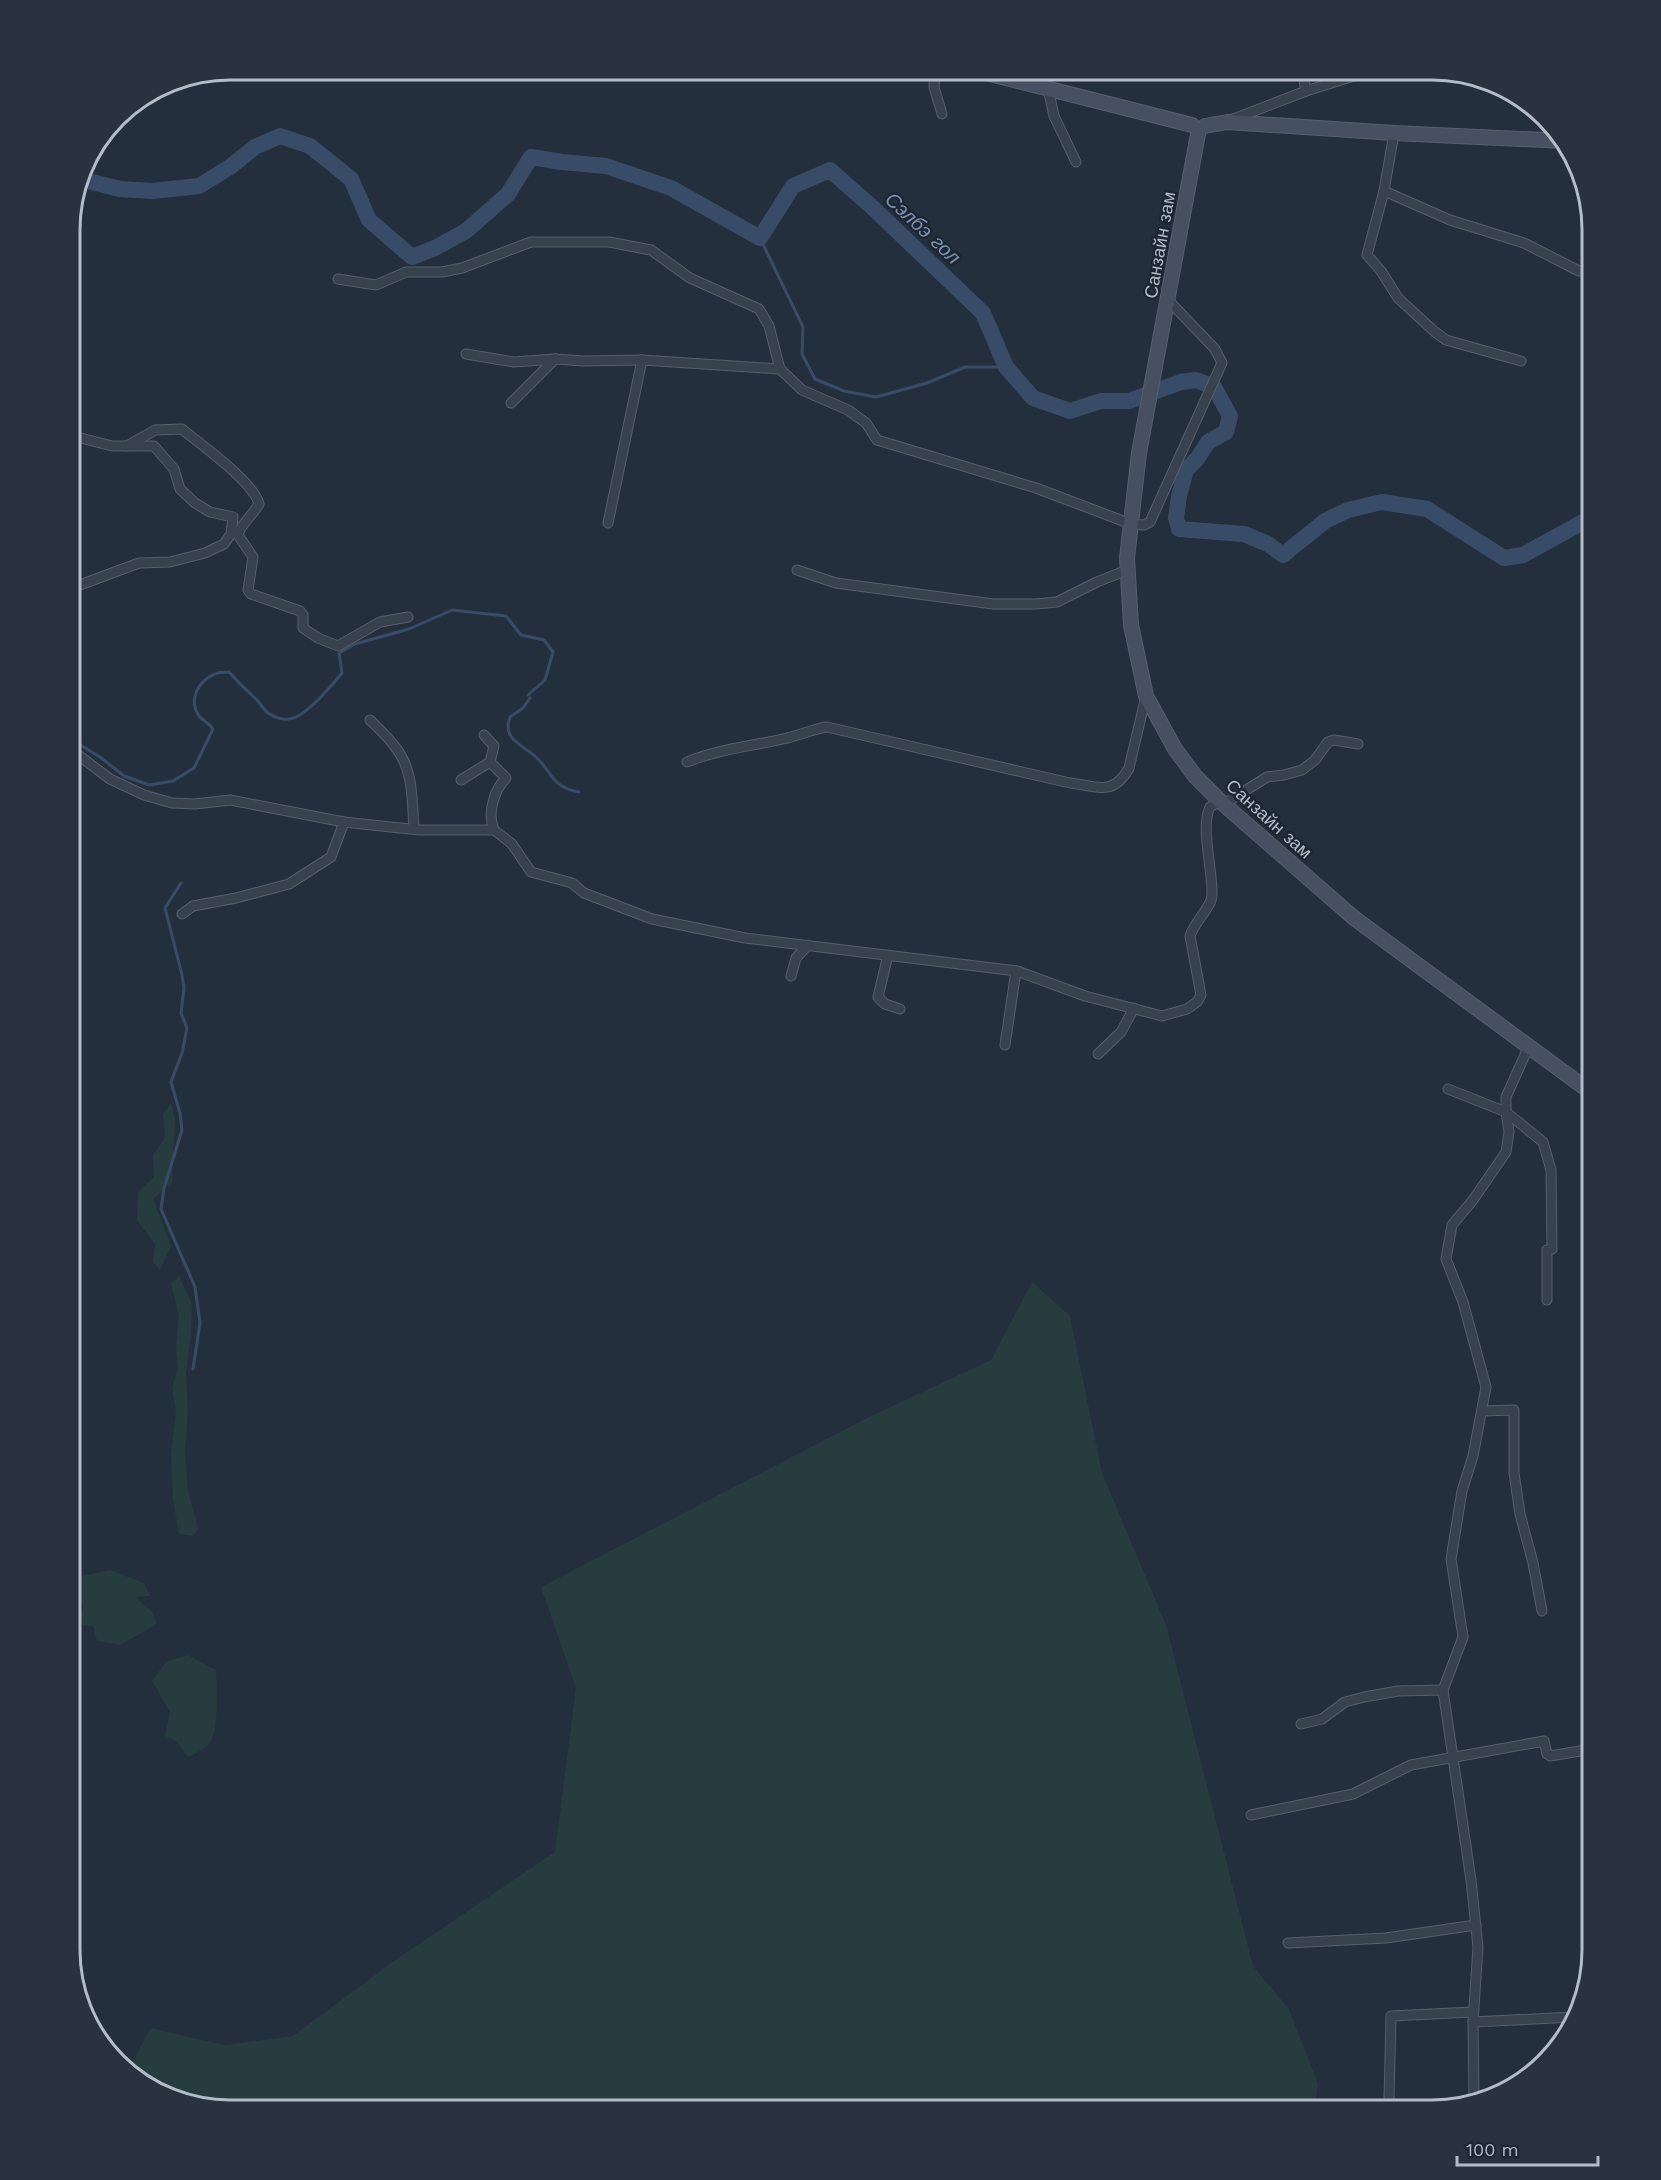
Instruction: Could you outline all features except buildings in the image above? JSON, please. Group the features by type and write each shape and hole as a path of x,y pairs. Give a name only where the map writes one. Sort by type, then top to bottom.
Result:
{"main road":[{"path":"1015,80 1198,129 1227,122 1552,140"},
{"name":"Санзайн зам","path":"1198,129 1139,453 1127,558 1131,625 1146,696 1175,749 1195,776 1222,802 1354,918 1582,1086"}],"street":[{"path":"934,80 934,87 942,114"},
{"path":"1304,80 1306,90"},
{"path":"1227,122 1306,90 1339,80"},
{"path":"1048,88 1054,116 1076,162"},
{"path":"1394,133 1384,191 1367,255 1381,271 1398,298 1446,340 1521,361"},
{"path":"1384,191 1450,220 1524,243 1579,271"},
{"path":"338,279 376,285 406,272 442,272 462,268 531,242 609,242 651,250 690,278 759,309 769,326 780,369 802,390 848,410 866,423 878,440 1036,488 1131,524 1144,525 1154,517 1221,363 1215,349 1168,301"},
{"path":"466,354 514,362 555,359 642,360 780,369"},
{"path":"510,403 555,359"},
{"path":"608,523 642,360"},
{"path":"127,446 155,430 182,429 247,484 257,497 259,504 251,518 240,525 238,534 253,558 248,590 251,594 300,611 303,615 303,628 318,638 338,646 380,622 408,617"},
{"path":"80,438 112,446 154,446 174,469 180,489 195,503 210,512 233,518 231,534 224,544 205,553 170,562 139,563 80,585"},
{"path":"797,570 836,583 993,604 1036,604 1057,602 1127,570"},
{"path":"687,762 706,754 794,737 827,727 1105,789 1124,778 1130,768 1146,696"},
{"path":"370,720 397,748 404,760 410,779 414,829"},
{"path":"461,780 490,762 494,746 484,735"},
{"path":"490,762 506,778 497,788 490,822 494,830 512,843 531,872 572,883 584,893 652,919 745,938 1016,971 1085,996 1162,1016 1187,1009 1197,1002 1201,995 1190,936 1193,926 1211,901 1210,855 1206,819 1210,807 1266,777 1302,770 1315,760 1328,742 1334,740 1358,744"},
{"path":"80,756 110,779 144,795 172,803 195,804 230,800 344,822 414,829 494,830"},
{"path":"182,914 193,906 289,884 332,857 344,822"},
{"path":"791,976 796,958 808,945"},
{"path":"888,955 878,997 885,1004 900,1009"},
{"path":"1005,1045 1016,971"},
{"path":"1098,1054 1121,1032 1134,1008"},
{"path":"1474,2094 1473,2012 1478,1947 1472,1880 1443,1690 1463,1636 1451,1559 1462,1491 1473,1456 1486,1387 1463,1302 1446,1258 1452,1225 1473,1200 1506,1152 1509,1132 1506,1097 1529,1046"},
{"path":"1448,1089 1506,1112 1543,1143 1551,1170 1552,1249 1547,1250 1547,1300"},
{"path":"1482,1411 1514,1410 1514,1473 1520,1514 1533,1563 1542,1611"},
{"path":"1301,1724 1322,1719 1345,1702 1364,1696 1398,1691 1443,1690"},
{"path":"1251,1815 1353,1794 1411,1765 1453,1756 1544,1741 1547,1754 1550,1756 1582,1751"},
{"path":"1288,1943 1386,1938 1476,1925"},
{"path":"1389,2100 1391,2016 1473,2012"},
{"path":"1473,2022 1565,2017"}],"green space":[{"path":"171,1103 175,1119 172,1182 153,1199 171,1246 160,1270 153,1262 155,1244 137,1220 138,1192 154,1177 153,1155 165,1138 163,1114"},
{"path":"179,1276 192,1304 186,1372 188,1411 185,1453 188,1491 198,1529 193,1536 179,1534 173,1499 171,1454 176,1412 172,1387 178,1369 176,1347 179,1316 171,1283"},
{"path":"1032,1282 1070,1316 1102,1473 1166,1625 1253,1966 1289,2009 1318,2084 1316,2100 230,2100 210,2099 181,2093 146,2075 132,2064 150,2028 225,2045 293,2036 398,1958 555,1852 576,1688 541,1587 869,1417 991,1360"},
{"path":"110,1570 144,1583 150,1596 135,1597 153,1613 157,1624 120,1645 97,1641 93,1626 80,1625 80,1614 84,1606 80,1600 80,1577"},
{"path":"188,1655 216,1670 217,1696 214,1735 204,1749 188,1757 176,1741 165,1736 170,1712 152,1681 166,1662"}],"waterway":[{"name":"Сэлбэ гол","path":"88,181 120,189 152,191 199,186 230,167 255,147 280,136 310,146 351,179 369,220 412,257 435,248 466,231 508,194 531,157 606,166 671,188 760,238 793,186 830,170 983,313 1006,367 1033,398 1070,411 1101,401 1129,401 1181,382 1196,380 1214,387 1230,416 1226,432 1208,442 1197,459 1186,470 1176,518 1179,529 1244,534 1268,544 1283,555 1325,521 1348,510 1382,502 1427,509 1504,558 1523,555 1582,523"},
{"path":"760,238 803,327 802,354 815,379 844,391 876,397 927,383 965,367 1006,367"},
{"path":"80,745 124,776 149,785 173,781 194,768 213,729 199,716 194,704 196,692 209,677 229,672 268,713 283,719 290,719 309,709 342,673 339,653 355,644 409,629 452,610 506,616 521,635 544,640 553,652 545,680 528,695"},
{"path":"530,698 523,708 510,717 508,731 515,741 542,763 553,779 563,787 579,792"},
{"path":"181,883 165,908 184,988 181,1013 187,1028 182,1053 171,1082 180,1113 182,1130 164,1188 161,1209 195,1287 200,1323 193,1369"}]}
